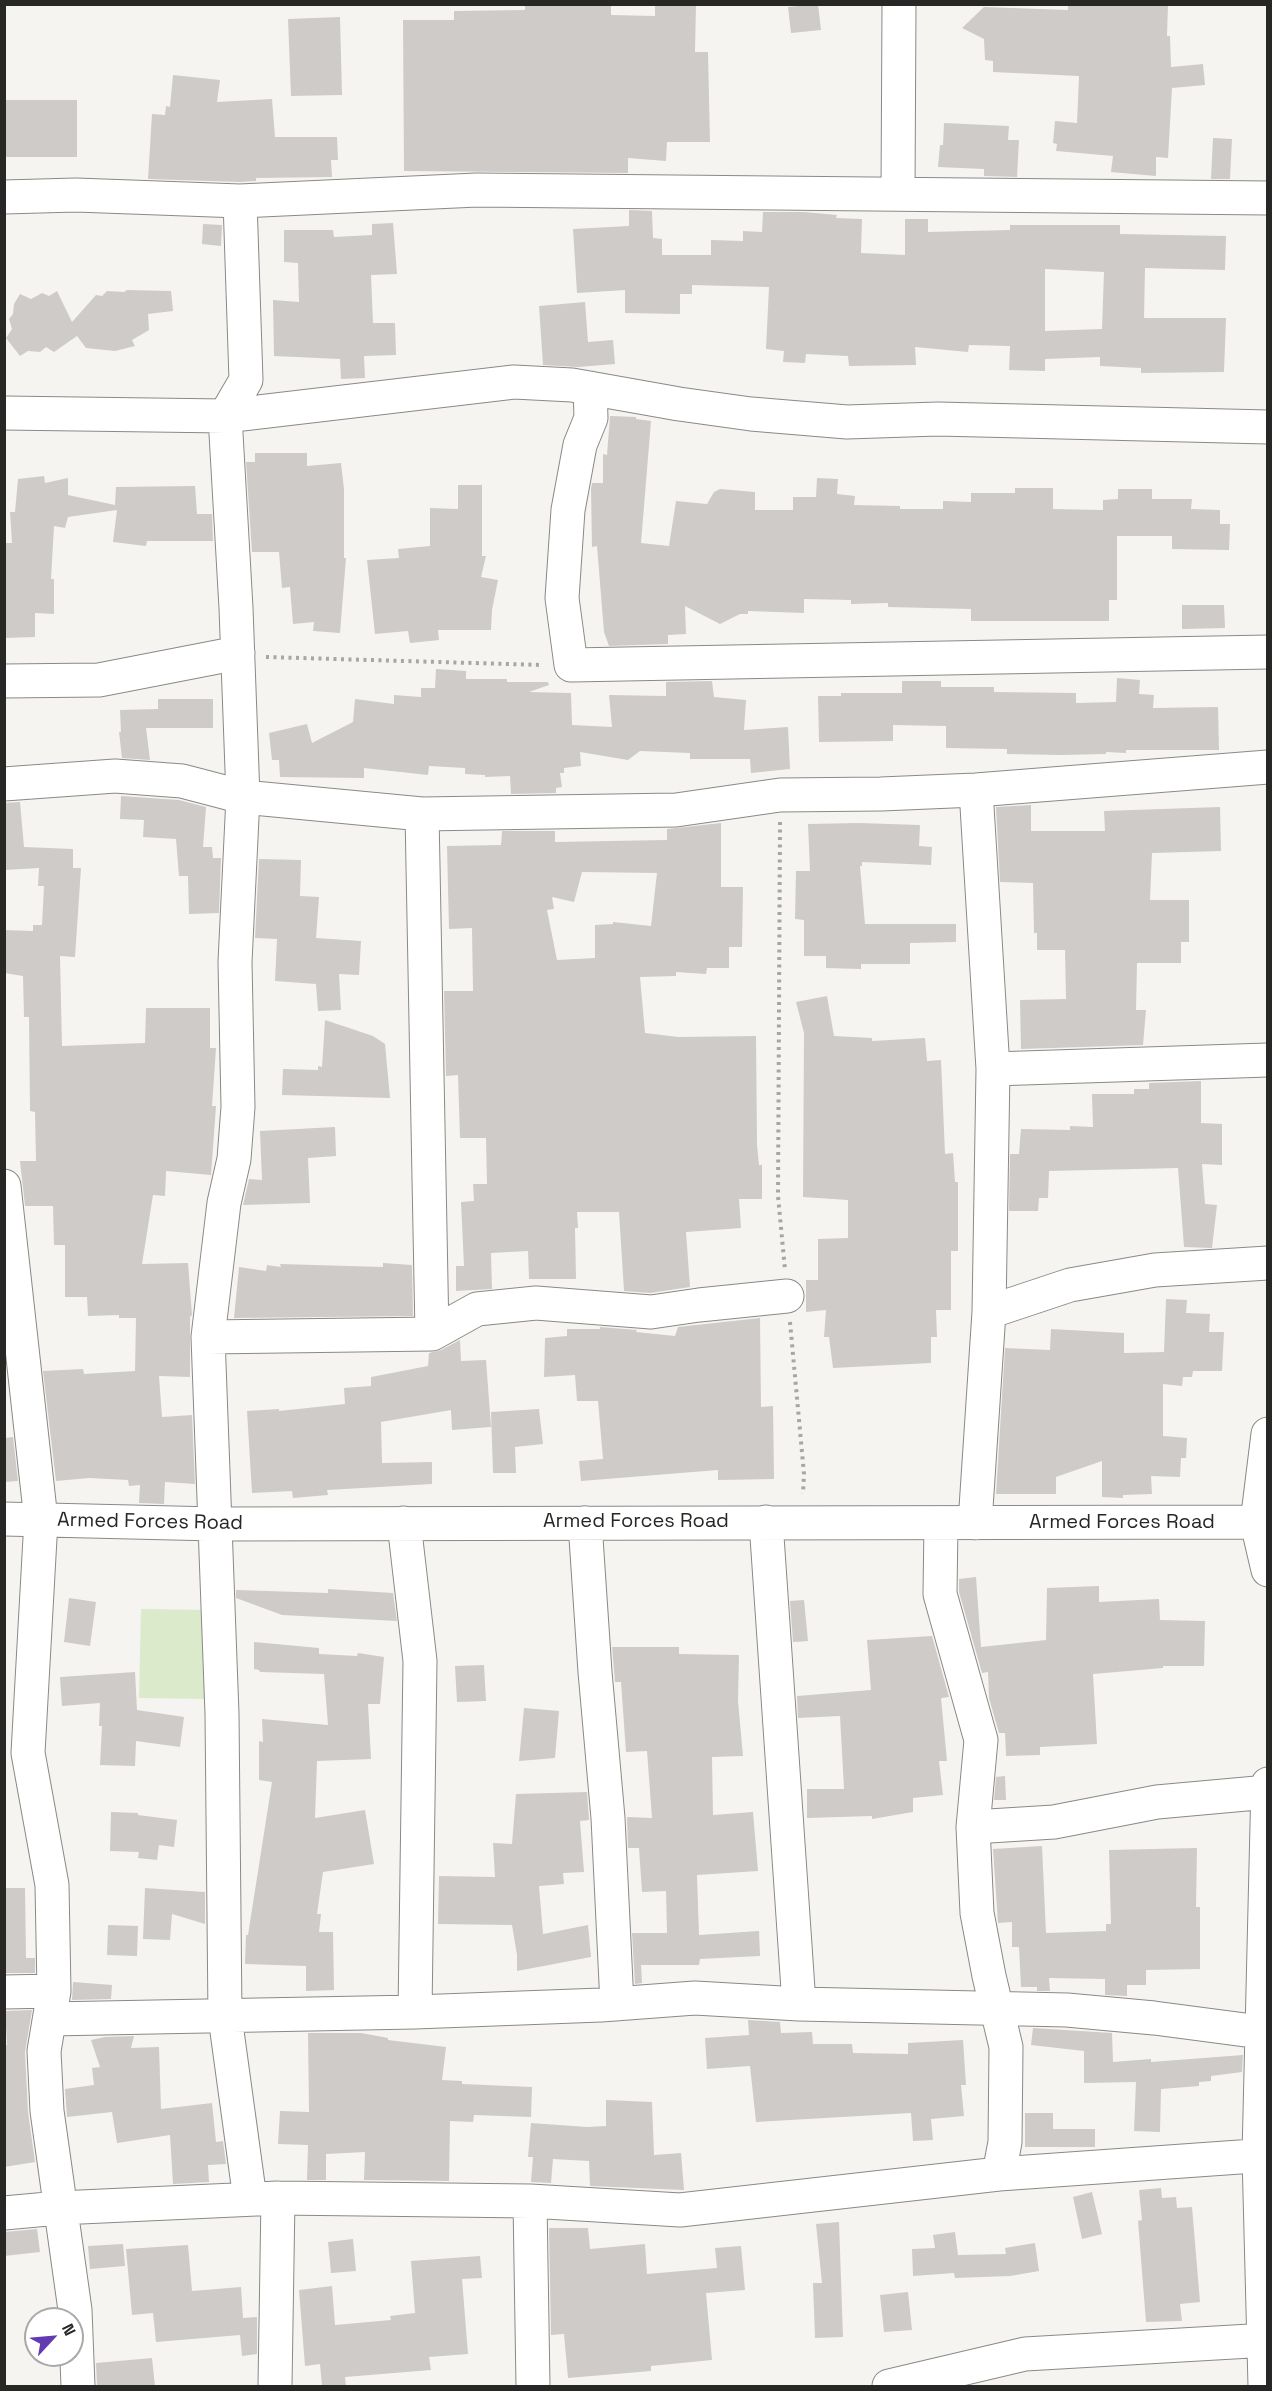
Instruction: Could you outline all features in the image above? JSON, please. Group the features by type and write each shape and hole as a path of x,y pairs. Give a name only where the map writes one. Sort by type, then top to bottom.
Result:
{"street":[{"path":"898,194 899,4"},
{"path":"4,197 76,195 240,201 477,190 1268,198"},
{"path":"240,201 246,380 225,416 238,653 243,797 235,962 237,1117 234,1159 224,1203 208,1337 222,1714 225,2017 264,2199 275,2386"},
{"path":"4,413 225,416 514,382 590,388 720,410 847,422 938,419 1268,427"},
{"path":"590,388 591,418 580,445 568,510 562,598 571,665 1268,652"},
{"path":"4,681 99,680 238,653"},
{"path":"4,784 115,776 182,781 243,797 422,814 676,810 780,795 976,790 1268,767"},
{"path":"975,1523 989,1312 993,1069 976,790"},
{"path":"422,814 432,1334"},
{"path":"993,1069 1268,1060"},
{"path":"4,1186 41,1520 28,1753 52,1885 52,2005 45,2051 46,2091 59,2208 69,2260 75,2310 78,2386"},
{"path":"989,1312 1070,1285 1155,1270 1268,1263"},
{"path":"208,1337 432,1334 477,1309 536,1303 651,1312 788,1296"},
{"path":"1268,1434 1262,1523 1268,1570"},
{"name":"Armed Forces Road","path":"4,1519 216,1524 1262,1523"},
{"path":"766,1522 799,2004"},
{"path":"404,1523 420,1660 415,2012"},
{"path":"585,1523 608,1818 616,2004"},
{"path":"941,1523 940,1594 981,1740 973,1827 977,1913 1006,2047 1005,2142 999,2174"},
{"path":"973,1827 1061,1821 1157,1802 1267,1789 1263,2155 1265,2386"},
{"path":"4,1992 52,2005 225,2017 616,2004 695,1998 799,2004 1066,2010 1154,2018 1265,2033"},
{"path":"4,2213 59,2208 264,2199 530,2201 680,2210 999,2174 1263,2155"},
{"path":"530,2201 533,2386"},
{"path":"889,2386 1025,2354 1266,2340"}],"path":[{"path":"238,653 257,656 571,665"},
{"path":"780,795 778,1196 804,1474 800,1522"}],"green space":[{"path":"141,1609 208,1610 207,1699 139,1698"}],"building":[{"path":"525,4 611,4 611,15 655,16 655,5 696,4 695,52 708,52 710,142 667,142 666,161 628,158 628,173 404,171 403,20 454,20 454,11 525,10"},
{"path":"818,4 821,30 791,33 788,7"},
{"path":"1068,4 1168,4 1167,36 1170,36 1171,67 1203,64 1205,85 1172,88 1168,158 1156,157 1156,176 1111,172 1113,156 1056,151 1057,144 1053,143 1055,121 1077,123 1079,76 993,72 993,61 985,60 984,39 962,28 984,7 1068,10"},
{"path":"340,17 342,95 291,96 288,19"},
{"path":"173,75 220,80 217,102 272,99 275,137 337,137 338,160 331,160 332,177 256,178 256,181 240,182 148,179 152,114 165,115 166,106 170,107"},
{"path":"4,100 77,100 77,157 4,157"},
{"path":"944,123 1009,126 1008,140 1019,140 1017,177 984,176 984,169 938,167 940,145 943,145"},
{"path":"1213,138 1232,139 1230,179 1211,179"},
{"path":"629,210 652,211 653,238 662,239 662,255 711,255 711,240 743,241 743,231 762,232 763,212 804,212 837,215 836,218 862,219 861,253 905,255 905,219 928,219 928,232 1010,230 1010,225 1120,225 1120,234 1226,236 1225,270 1145,268 1144,318 1226,318 1224,372 1141,373 1141,368 1100,366 1100,357 1045,359 1045,371 1009,370 1010,346 969,345 968,352 915,347 916,365 849,366 848,356 806,354 805,363 783,362 784,351 766,349 769,287 692,285 692,294 680,294 680,314 625,313 625,290 577,293 573,229 629,226","holes":["1045,269 1104,272 1102,329 1045,331"]},
{"path":"393,223 397,274 371,275 373,323 395,323 396,355 364,356 365,378 341,379 340,359 274,356 273,300 299,302 298,263 284,262 284,230 333,230 334,237 372,235 372,224"},
{"path":"203,224 222,225 221,246 202,244"},
{"path":"127,290 171,291 173,311 148,314 149,330 132,340 135,346 115,351 86,348 77,336 54,352 46,347 40,352 28,351 20,356 6,338 12,329 9,319 20,294 31,299 42,293 49,296 57,291 72,322 96,295 102,296 107,291 124,292"},
{"path":"585,302 588,342 613,340 615,364 578,367 543,365 539,306"},
{"path":"610,416 636,417 636,419 651,421 641,543 669,546 676,501 707,504 714,492 720,489 755,492 755,510 793,510 793,497 816,497 817,478 838,479 837,494 855,496 854,505 900,506 900,509 943,509 943,501 971,502 971,493 1015,493 1015,488 1053,488 1053,509 1103,510 1103,500 1118,499 1118,489 1152,489 1152,499 1192,499 1191,509 1220,510 1220,524 1230,524 1229,550 1172,549 1172,536 1117,536 1117,600 1109,600 1109,621 971,621 971,609 888,607 888,603 851,604 851,600 804,599 804,613 748,611 748,614 740,614 720,624 685,606 686,634 668,635 668,644 609,646 604,632 597,546 592,547 591,489 592,483 603,483 603,454 607,455"},
{"path":"255,453 307,453 307,466 341,463 344,489 344,558 346,558 340,633 313,631 314,622 293,624 290,587 282,588 279,552 252,552 246,462 255,462"},
{"path":"44,476 45,483 68,478 68,495 115,505 116,487 195,486 197,514 212,514 213,541 147,541 146,546 113,542 117,510 68,517 65,528 54,526 51,579 54,579 54,614 35,613 35,637 4,638 4,543 12,543 10,512 15,512 18,479"},
{"path":"458,485 482,485 482,556 486,556 481,577 498,580 491,630 438,630 439,640 410,643 408,631 375,634 367,560 399,558 398,549 430,546 430,508 458,509"},
{"path":"1182,605 1224,605 1225,628 1182,629"},
{"path":"436,669 466,671 466,679 548,682 549,685 529,692 571,693 572,725 612,727 609,695 666,696 666,682 712,681 714,697 746,700 744,730 788,727 790,769 751,773 750,759 690,759 690,753 640,751 628,760 580,752 581,766 564,768 564,773 560,773 562,787 556,788 556,793 511,794 510,776 485,777 485,775 465,774 465,768 429,766 428,775 364,768 364,778 280,777 279,760 272,760 269,733 307,724 312,743 353,722 355,699 394,704 394,695 421,697 421,688 435,688"},
{"path":"1117,678 1140,680 1139,694 1154,695 1153,708 1218,707 1219,750 1126,750 1126,753 1060,755 1007,754 1007,749 946,748 946,726 893,725 893,741 819,742 818,696 841,696 841,693 902,693 902,681 941,681 941,687 994,687 994,692 1076,693 1076,703 1116,702"},
{"path":"158,699 213,699 213,728 146,728 150,760 122,758 119,732 121,732 120,710 158,709"},
{"path":"121,796 179,800 206,807 203,847 212,847 213,858 221,858 219,913 189,914 188,876 179,876 176,839 143,837 144,820 120,819"},
{"path":"20,802 24,847 73,849 73,868 81,868 75,957 60,956 62,1046 145,1043 146,1008 210,1008 210,1048 216,1048 212,1106 216,1106 211,1175 166,1171 165,1196 153,1195 142,1264 188,1263 192,1315 190,1317 190,1377 159,1376 162,1417 192,1415 195,1484 165,1482 164,1504 139,1503 140,1485 129,1486 128,1480 89,1478 56,1481 43,1371 83,1369 84,1374 135,1371 136,1318 119,1318 119,1315 88,1316 87,1297 65,1297 65,1245 54,1245 53,1206 25,1206 20,1161 36,1161 35,1112 30,1111 29,1017 24,1017 23,976 4,973 4,930 33,931 33,925 42,925 44,886 38,886 39,868 4,870 4,803"},
{"path":"1031,805 1031,831 1105,831 1104,811 1220,807 1221,851 1152,853 1150,900 1189,900 1189,942 1181,942 1181,963 1137,963 1136,1010 1146,1010 1143,1045 1021,1049 1020,1000 1066,999 1065,950 1037,950 1037,933 1034,933 1033,883 1000,882 996,807"},
{"path":"721,823 721,887 743,887 742,947 729,947 729,968 707,968 706,974 676,972 676,976 640,977 645,1033 678,1037 756,1036 757,1145 759,1165 762,1165 762,1199 739,1199 741,1228 686,1232 690,1287 650,1293 624,1291 619,1212 577,1212 576,1279 529,1279 528,1251 491,1253 492,1289 456,1291 456,1266 464,1266 461,1202 474,1201 473,1184 487,1184 486,1138 460,1138 458,1075 446,1076 444,991 473,991 472,928 449,929 447,846 501,845 502,831 555,831 555,842 667,840 667,829","holes":["582,872 657,873 651,926 613,922 613,924 595,925 595,958 557,960 547,910 554,909 552,897 574,902"]},
{"path":"808,824 920,825 919,846 932,847 931,865 862,862 860,866 865,924 956,924 956,942 910,943 910,964 861,964 861,969 826,968 826,956 804,956 804,920 795,919 796,871 810,871"},
{"path":"259,859 301,860 300,896 319,897 316,938 361,941 359,975 339,974 341,1010 318,1011 316,984 275,981 277,939 255,938"},
{"path":"827,996 834,1036 872,1038 872,1041 925,1038 927,1061 941,1060 945,1154 953,1153 955,1182 958,1182 958,1251 951,1251 951,1310 936,1310 937,1337 931,1337 931,1363 833,1368 829,1337 824,1337 826,1310 806,1312 806,1280 818,1280 818,1239 848,1238 848,1200 803,1197 804,1033 796,1002"},
{"path":"325,1020 373,1036 385,1044 390,1098 282,1095 283,1069 318,1070 318,1066 322,1067"},
{"path":"1201,1081 1201,1123 1222,1124 1222,1165 1202,1164 1205,1204 1217,1205 1212,1248 1184,1247 1178,1168 1049,1171 1048,1198 1039,1198 1038,1211 1009,1211 1010,1154 1019,1154 1021,1129 1070,1130 1070,1126 1093,1127 1092,1094 1134,1094 1134,1089 1149,1089 1149,1083"},
{"path":"335,1127 336,1156 308,1158 310,1203 243,1205 249,1179 262,1180 260,1131"},
{"path":"383,1263 412,1265 413,1316 234,1318 239,1267 266,1271 267,1265 281,1267 280,1264 383,1267"},
{"path":"1166,1299 1187,1300 1186,1313 1210,1314 1209,1332 1224,1332 1222,1371 1193,1371 1192,1377 1183,1377 1182,1386 1163,1384 1163,1436 1187,1438 1186,1458 1181,1458 1180,1477 1151,1476 1152,1494 1123,1495 1123,1498 1102,1497 1102,1461 1056,1477 1056,1494 996,1494 1005,1348 1050,1350 1051,1329 1124,1333 1124,1353 1164,1352"},
{"path":"760,1318 761,1407 773,1406 774,1479 718,1480 718,1470 581,1481 579,1461 603,1459 598,1401 577,1401 575,1375 544,1377 545,1338 567,1336 567,1329 600,1329 600,1327 675,1336 678,1327"},
{"path":"460,1340 461,1361 486,1360 491,1427 452,1430 451,1410 381,1422 382,1463 432,1462 432,1484 327,1490 328,1495 293,1498 292,1491 252,1493 247,1411 279,1409 279,1411 345,1404 344,1388 371,1386 371,1377 428,1366 429,1353 441,1350"},
{"path":"539,1409 543,1444 515,1447 516,1473 493,1473 491,1412"},
{"path":"13,1437 18,1481 4,1482 4,1438"},
{"path":"976,1577 981,1647 1046,1640 1047,1588 1099,1586 1099,1602 1159,1599 1160,1620 1205,1621 1204,1666 1163,1666 1163,1668 1093,1674 1097,1744 1040,1747 1040,1755 1006,1756 1005,1733 999,1733 989,1698 988,1672 982,1673 959,1592 959,1579"},
{"path":"328,1589 393,1593 397,1621 282,1615 236,1598 236,1590 328,1593"},
{"path":"69,1598 96,1602 90,1646 64,1642"},
{"path":"804,1600 808,1641 793,1642 790,1601"},
{"path":"932,1636 949,1697 941,1698 947,1761 939,1761 943,1795 913,1798 913,1812 872,1819 872,1816 807,1818 807,1789 844,1789 840,1716 798,1718 797,1696 871,1690 867,1640"},
{"path":"254,1642 319,1648 319,1654 357,1656 358,1653 384,1657 380,1704 368,1704 371,1759 317,1761 315,1818 365,1810 374,1864 323,1872 317,1914 321,1914 319,1932 333,1932 334,1990 306,1991 306,1966 245,1964 246,1935 248,1935 272,1782 259,1780 259,1741 263,1742 262,1719 328,1725 324,1674 260,1672 254,1669"},
{"path":"612,1647 679,1647 679,1654 739,1655 738,1701 743,1756 712,1757 713,1815 753,1812 758,1871 697,1875 699,1935 759,1931 760,1956 700,1959 699,1965 641,1965 642,1983 635,1984 632,1933 667,1933 666,1891 642,1892 639,1848 628,1848 627,1817 652,1818 647,1751 626,1752 621,1682 615,1682"},
{"path":"484,1665 486,1701 457,1702 455,1666"},
{"path":"135,1672 137,1710 184,1717 180,1747 136,1741 135,1766 100,1765 102,1726 99,1726 100,1703 62,1706 60,1677"},
{"path":"524,1708 559,1711 555,1758 519,1761"},
{"path":"1005,1776 1006,1800 994,1800 996,1777"},
{"path":"587,1792 589,1820 580,1821 584,1872 563,1873 564,1884 539,1886 543,1934 588,1925 591,1957 517,1971 512,1925 438,1924 439,1876 495,1877 493,1843 512,1844 516,1794"},
{"path":"111,1812 138,1813 138,1815 177,1820 174,1847 159,1845 157,1860 138,1858 139,1852 110,1851"},
{"path":"1042,1846 1046,1933 1106,1931 1106,1924 1111,1924 1109,1850 1197,1848 1196,1907 1200,1907 1200,1969 1146,1970 1146,1985 1127,1985 1127,1996 1105,1995 1105,1979 1049,1978 1050,1991 1037,1991 1037,1987 1021,1987 1019,1947 1012,1947 1012,1922 998,1923 993,1849"},
{"path":"4,1888 25,1888 26,1958 35,1958 35,1973 4,1973"},
{"path":"145,1888 205,1892 205,1924 172,1914 170,1940 143,1939"},
{"path":"108,1925 138,1926 137,1956 107,1955"},
{"path":"73,1982 112,1985 111,1999 72,2000"},
{"path":"32,2010 25,2052 28,2112 35,2162 4,2167 4,2045 7,2045 5,2011"},
{"path":"748,2020 780,2022 781,2033 812,2032 813,2044 852,2044 853,2053 908,2054 908,2043 963,2040 966,2085 961,2085 964,2116 931,2119 933,2140 913,2141 911,2113 756,2122 750,2066 707,2069 705,2038 749,2035"},
{"path":"1033,2028 1112,2033 1113,2062 1151,2059 1151,2062 1243,2055 1242,2072 1211,2076 1211,2081 1199,2082 1199,2086 1161,2089 1160,2132 1134,2131 1136,2082 1084,2083 1084,2051 1031,2045"},
{"path":"308,2033 361,2033 388,2038 388,2040 446,2047 442,2080 462,2081 462,2084 532,2087 531,2117 474,2115 473,2122 450,2121 449,2181 364,2180 365,2152 326,2154 326,2180 307,2180 308,2145 278,2144 280,2111 309,2112"},
{"path":"134,2036 131,2048 159,2047 161,2109 212,2103 216,2142 223,2141 226,2164 208,2165 209,2182 173,2184 170,2135 117,2143 112,2112 67,2117 65,2089 94,2085 92,2068 100,2067 91,2040"},
{"path":"606,2100 652,2102 654,2155 681,2153 684,2190 590,2186 589,2161 553,2159 551,2183 531,2182 533,2157 528,2157 531,2123 606,2126"},
{"path":"1025,2113 1053,2113 1053,2129 1095,2129 1095,2147 1025,2147"},
{"path":"1161,2188 1162,2198 1176,2197 1177,2208 1192,2207 1200,2302 1180,2304 1182,2321 1146,2322 1138,2221 1142,2220 1139,2190"},
{"path":"1092,2192 1102,2234 1082,2239 1073,2197"},
{"path":"839,2222 843,2337 815,2338 813,2283 822,2283 816,2224"},
{"path":"549,2228 588,2228 590,2249 645,2244 647,2274 717,2268 715,2248 741,2246 745,2290 706,2293 712,2360 651,2366 651,2371 568,2378 564,2334 551,2335"},
{"path":"37,2229 40,2252 4,2256 4,2232"},
{"path":"955,2232 958,2255 1006,2254 1005,2248 1035,2243 1039,2271 1010,2276 955,2278 954,2273 913,2276 912,2249 935,2248 933,2235"},
{"path":"353,2239 356,2271 331,2273 328,2242"},
{"path":"123,2244 125,2266 90,2269 88,2246"},
{"path":"188,2245 192,2291 241,2287 243,2318 257,2317 257,2354 242,2356 240,2335 156,2342 153,2313 132,2315 126,2249"},
{"path":"480,2256 482,2278 462,2279 468,2354 429,2357 431,2370 345,2377 346,2386 322,2386 320,2364 305,2366 299,2290 332,2286 335,2325 391,2320 390,2316 415,2313 411,2261"},
{"path":"908,2292 912,2330 884,2332 880,2295"},
{"path":"152,2358 155,2386 97,2386 96,2363"}]}
